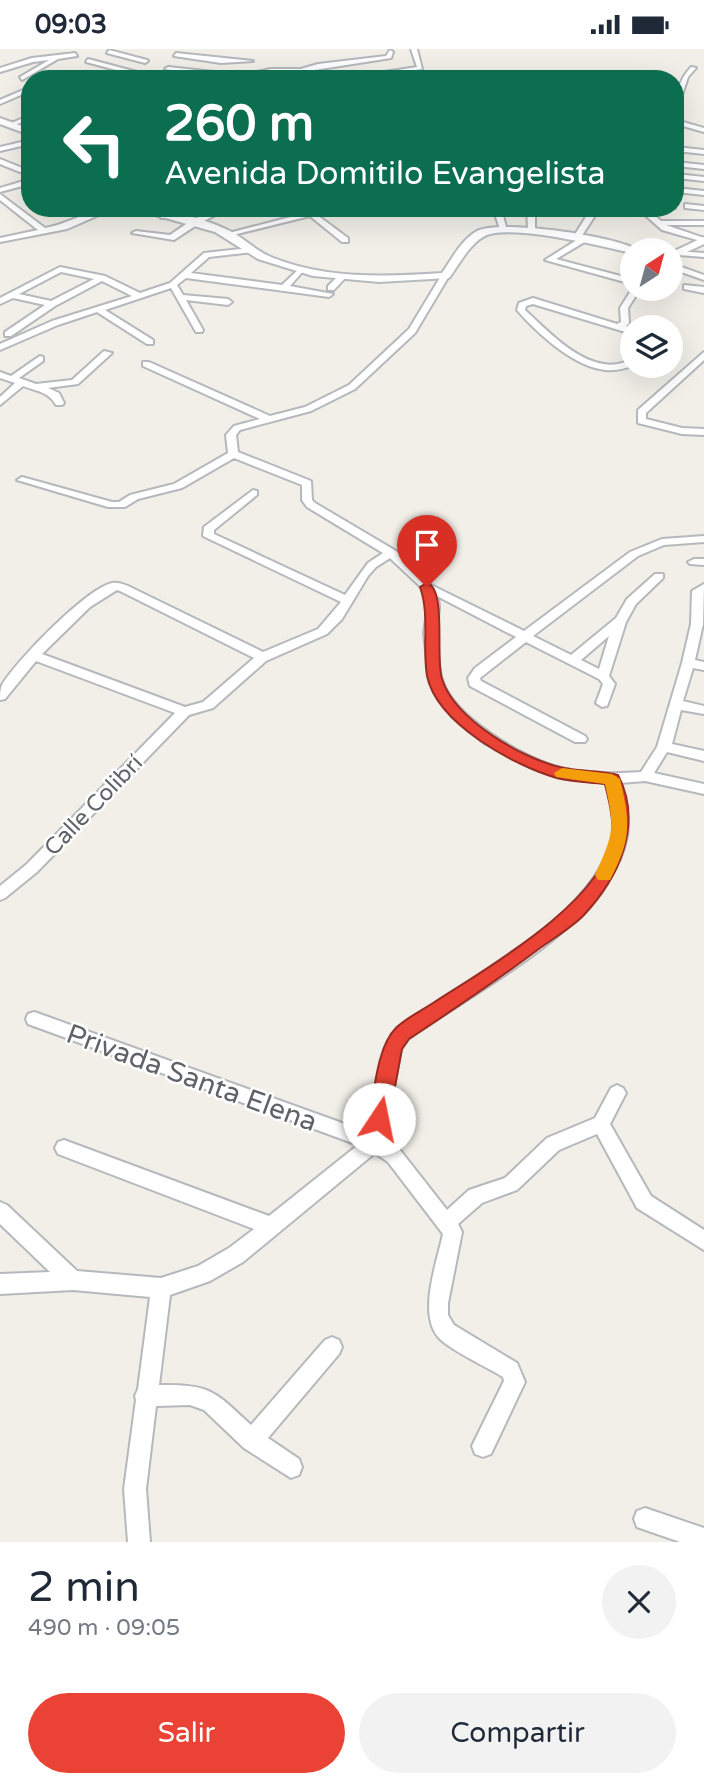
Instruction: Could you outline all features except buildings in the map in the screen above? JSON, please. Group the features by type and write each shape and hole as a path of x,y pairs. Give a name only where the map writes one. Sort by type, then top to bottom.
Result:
{"main road":[{"path":"0,121 21,129"},
{"path":"168,217 229,234 250,250 270,260 342,277 397,280 446,276 480,232 504,229 532,229 620,247"},
{"path":"683,251 704,240"}],"street":[{"path":"176,70 168,69 176,55 188,49"},
{"path":"412,70 420,68 414,49"},
{"path":"305,70 385,58 390,56 390,52"},
{"path":"109,53 145,61"},
{"path":"39,70 60,55"},
{"path":"0,71 32,60 75,55"},
{"path":"176,55 221,61 250,61"},
{"path":"104,65 127,56"},
{"path":"684,80 699,60"},
{"path":"88,61 122,70"},
{"path":"267,70 284,70"},
{"path":"0,71 21,77"},
{"path":"10,89 21,93"},
{"path":"0,102 21,93"},
{"path":"10,125 21,121"},
{"path":"684,124 704,130"},
{"path":"0,151 21,146"},
{"path":"684,150 704,152"},
{"path":"0,161 21,170"},
{"path":"684,165 704,167"},
{"path":"684,177 704,180"},
{"path":"0,190 21,184"},
{"path":"684,191 704,193"},
{"path":"0,196 21,213"},
{"path":"688,206 704,208"},
{"path":"26,217 45,232"},
{"path":"0,240 45,232 79,217"},
{"path":"136,233 167,239 209,217"},
{"path":"196,224 213,217"},
{"path":"229,234 298,217"},
{"path":"315,217 345,240"},
{"path":"500,217 504,229"},
{"path":"531,217 532,229"},
{"path":"590,217 581,237 549,260 620,279"},
{"path":"652,217 675,232 704,240"},
{"path":"276,222 284,230"},
{"path":"660,223 704,223"},
{"path":"0,347 137,295 173,285 207,255 250,250"},
{"path":"683,255 704,255"},
{"path":"0,301 60,269 102,278 137,295"},
{"path":"283,289 300,269"},
{"path":"683,270 704,278"},
{"path":"185,275 283,289 330,291 342,277"},
{"path":"233,454 231,435 237,428 330,400 363,379 412,331 446,276"},
{"path":"4,333 102,278"},
{"path":"173,285 199,330"},
{"path":"687,287 704,290"},
{"path":"12,295 52,305"},
{"path":"181,297 228,302"},
{"path":"620,326 607,325 533,301 522,305 521,310 581,360 609,367 620,365"},
{"path":"98,309 150,342"},
{"path":"4,333 21,338"},
{"path":"34,387 75,382 107,353"},
{"path":"704,355 641,412 641,421 682,431 704,432"},
{"path":"0,402 16,381 40,359"},
{"path":"146,364 269,419"},
{"path":"0,375 56,395 59,403"},
{"path":"22,480 121,506 134,496 188,482 233,454"},
{"path":"233,454 301,479 309,488 306,495 311,505 392,553 427,587 603,676 609,684 602,703"},
{"path":"253,493 208,529 209,536 348,601"},
{"path":"580,739 475,683 474,678 479,671 634,554 662,542 704,539"},
{"path":"33,655 184,712 208,705 263,657 305,642 325,631 339,617 375,560 392,553"},
{"path":"603,676 621,619 631,602 659,576"},
{"path":"0,697 33,655 70,619 116,586 263,657"},
{"path":"427,587 434,605 430,633 435,679 457,714 489,740 537,765 560,773 612,779 645,776 704,789"},
{"path":"645,776 664,747 700,624 698,591 704,588"},
{"path":"571,661 621,619"},
{"path":"688,663 704,666"},
{"path":"675,704 704,710"},
{"name":"Calle Colibrí","path":"0,894 32,868 184,712"},
{"path":"664,747 704,756"},
{"path":"0,1284 73,1280 161,1288 202,1274 236,1255 374,1143 393,1047 402,1034 496,972 575,912 610,865 620,838 620,813 612,779"},
{"name":"Privada Santa Elena","path":"34,1019 374,1143 394,1156 446,1223"},
{"path":"484,1446 515,1382 510,1370 447,1332 438,1317 438,1303 453,1232 446,1223 476,1196 510,1184 554,1144 601,1124 617,1093"},
{"path":"601,1124 644,1202 704,1241"},
{"path":"64,1148 271,1226"},
{"path":"0,1211 73,1280"},
{"path":"139,1542 135,1489 161,1288"},
{"path":"252,1440 332,1347"},
{"path":"145,1396 190,1395 210,1401 252,1440 291,1467"},
{"path":"645,1519 704,1539"}],"slow traffic":[{"path":"562,773 612,779 620,813 620,838 604,875"}],"route":[{"path":"379,1119 393,1047 402,1034 496,972 575,912 610,865 620,838 620,813 612,779 560,773 537,765 505,751 457,714 435,679 430,633 434,605 427,587"}]}
